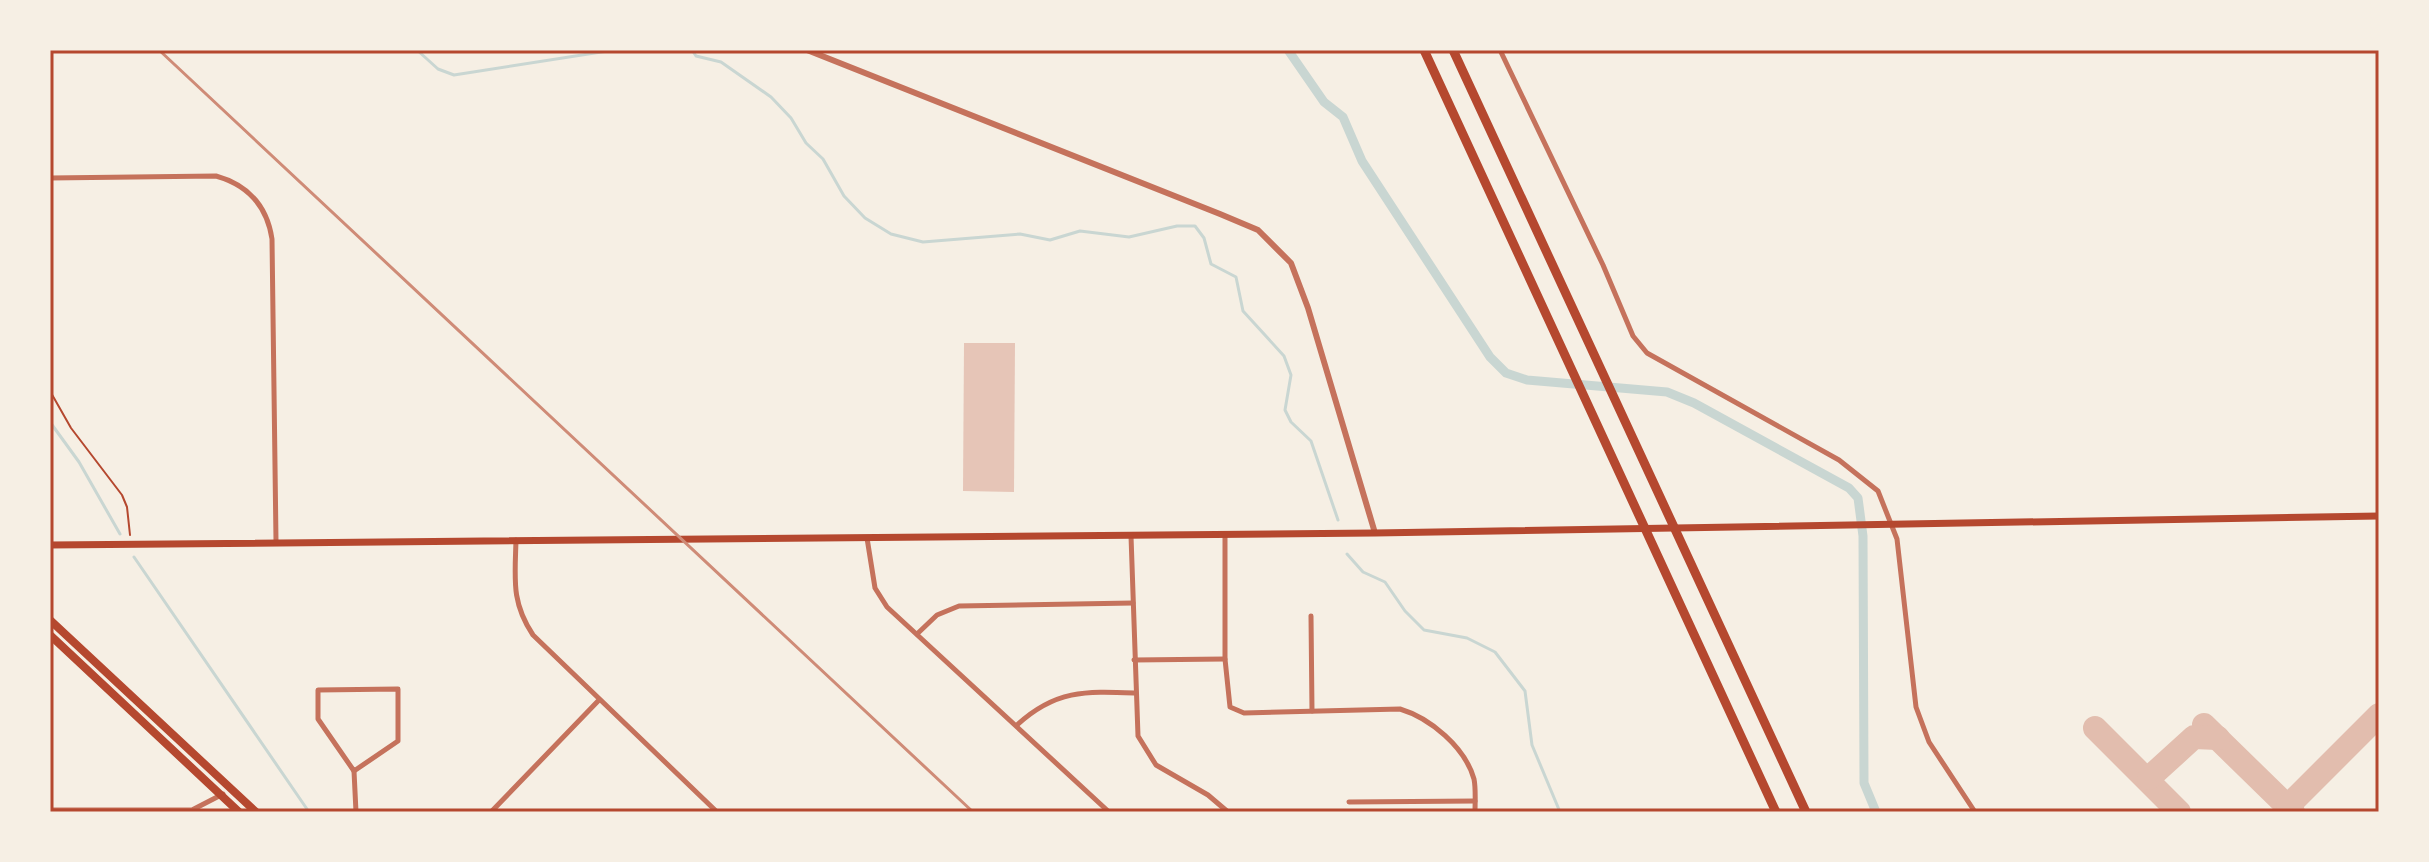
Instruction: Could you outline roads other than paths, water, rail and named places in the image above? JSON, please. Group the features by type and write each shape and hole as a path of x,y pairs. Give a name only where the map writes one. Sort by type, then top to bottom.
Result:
{"highway":[{"path":"1424,50 1776,812"},
{"path":"1453,50 1806,812"}],"main road":[{"path":"50,545 1375,533 2379,516"},
{"path":"50,620 256,812"},
{"path":"50,635 239,812"}],"street":[{"path":"807,50 1220,214 1258,230 1274,242 1291,263 1308,308 1375,533"},
{"path":"1500,50 1603,265 1633,336 1647,353 1854,469 1878,491 1897,539 1916,707 1924,734 1941,765 1975,812"},
{"path":"50,178 216,176 237,182 261,207 269,220 272,239 276,541"},
{"path":"1225,534 1225,659 1230,707 1244,713 1400,709 1421,716 1463,758 1474,779 1475,812"},
{"path":"1131,535 1134,693 1138,736 1156,765 1208,795 1228,812"},
{"path":"867,538 875,588 887,607 1109,812"},
{"path":"516,539 515,595 519,614 533,635 717,812"},
{"path":"917,634 937,615 959,606 1133,603"},
{"path":"1311,616 1312,711"},
{"path":"1134,660 1225,659"},
{"path":"354,771 398,741 398,689 318,690 318,719 354,771 356,812"},
{"path":"1017,725 1037,707 1058,697 1087,693 1134,693"},
{"path":"491,812 599,700"},
{"path":"50,810 192,810 222,796 229,787"},
{"path":"1349,802 1475,801"}],"waterway":[{"path":"417,50 438,69 454,75 614,50"},
{"path":"692,50 696,56 721,62 771,97 791,118 806,143 823,159 844,196 865,218 891,234 923,242 1020,234 1050,240 1080,231 1129,237 1177,226 1195,226 1204,238 1211,264 1236,277 1243,311 1284,356 1291,375 1285,410 1291,422 1311,441 1338,520"},
{"path":"1288,50 1324,102 1343,117 1362,161 1490,357 1506,373 1527,380 1667,392 1694,403 1849,488 1858,498 1863,536 1864,783 1876,812"},
{"path":"50,422 79,462 120,534"},
{"path":"1347,554 1363,572 1385,582 1405,611 1424,630 1467,638 1495,652 1525,691 1532,745 1560,812"},
{"path":"134,557 309,812"}],"railway":[{"path":"159,50 973,812"}]}
